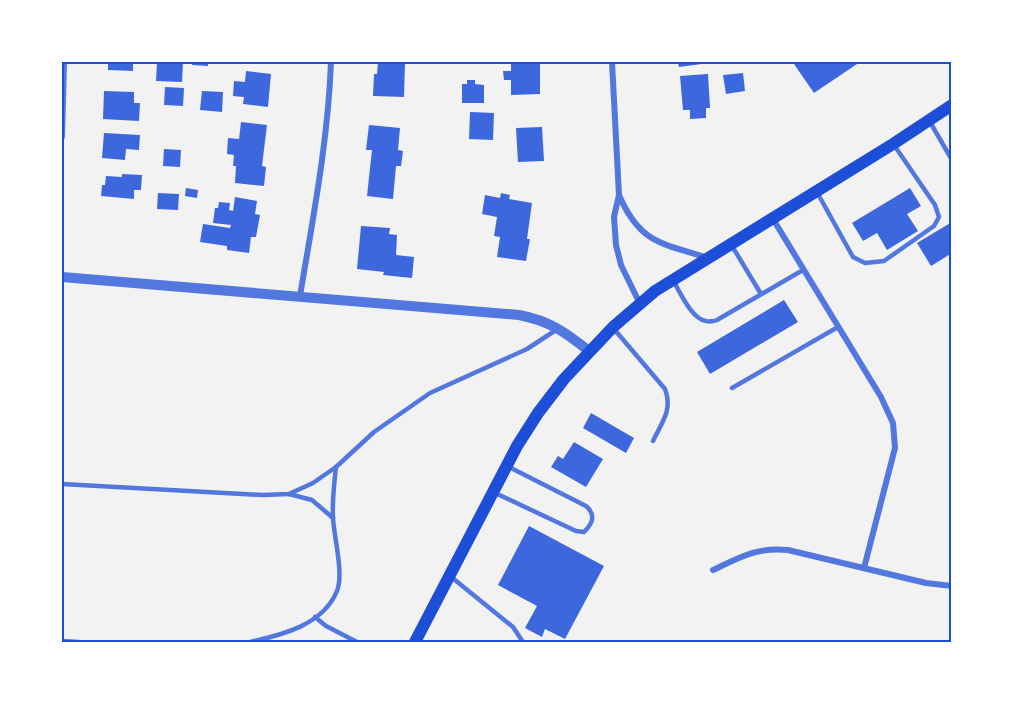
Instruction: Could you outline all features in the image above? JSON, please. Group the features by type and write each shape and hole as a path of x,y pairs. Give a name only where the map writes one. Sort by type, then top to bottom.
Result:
{"main road":[{"path":"415,642 507,466 538,413 589,351 640,304 673,280 893,144 951,105"}],"street":[{"path":"62,137 64,62"},
{"path":"300,296 321,176 331,62"},
{"path":"612,62 619,195 614,217 618,253 640,304"},
{"path":"619,195 631,219 643,232 660,242 708,258"},
{"path":"772,218 888,409 895,437 893,458 864,568"},
{"path":"62,277 519,315 560,328 589,351"},
{"path":"712,570 751,552 773,548 926,583 951,586"}],"lane":[{"path":"929,120 951,160"},
{"path":"817,191 853,256 865,263 884,261 934,226 939,217 934,205 893,144"},
{"path":"731,244 761,294"},
{"path":"673,280 691,309 699,318 707,322 717,320 803,270"},
{"path":"613,327 665,389 669,408 652,441"},
{"path":"732,388 837,327"},
{"path":"289,494 312,483 336,467 374,432 430,393 527,348 560,328"},
{"path":"494,492 576,531 584,531 589,527 593,518 592,511 586,506 507,466"},
{"path":"249,642 273,637 305,625 325,610 338,590 339,563 333,518 336,467"},
{"path":"62,484 262,495 289,494 312,500 333,518"},
{"path":"450,576 513,627 523,642"},
{"path":"315,617 326,626 357,642"},
{"path":"62,641 79,642"}],"building":[{"path":"108,62 133,62 133,71 108,70"},
{"path":"157,62 183,62 182,82 156,81"},
{"path":"192,62 208,62 208,66 192,65"},
{"path":"378,62 405,62 404,97 373,96 374,74 377,74"},
{"path":"511,62 540,62 540,94 511,95 511,80 504,80 503,71 511,71"},
{"path":"678,62 709,62 709,63 679,67"},
{"path":"798,62 860,62 814,93 794,64"},
{"path":"246,71 271,74 268,107 243,104 244,97 233,96 234,81 245,82"},
{"path":"743,73 745,91 726,94 723,75"},
{"path":"708,74 710,108 706,108 706,118 690,119 690,110 683,110 680,76"},
{"path":"467,80 475,80 475,84 484,85 484,103 462,103 462,84 467,84"},
{"path":"165,87 184,88 183,106 164,105"},
{"path":"104,91 134,92 134,103 140,103 139,121 103,119"},
{"path":"202,91 223,92 222,112 200,110"},
{"path":"470,112 494,113 493,140 469,139"},
{"path":"241,122 267,125 262,166 266,167 264,186 235,183 236,166 233,166 234,155 227,154 228,138 239,139"},
{"path":"369,125 400,128 398,150 403,151 401,166 396,166 393,199 367,196 372,150 366,150"},
{"path":"542,127 544,161 518,162 516,128"},
{"path":"104,133 140,135 139,150 126,149 125,160 102,158"},
{"path":"164,149 181,150 180,167 163,166"},
{"path":"122,174 142,175 141,190 134,190 134,199 101,196 106,176 122,177"},
{"path":"186,188 198,190 197,198 185,196"},
{"path":"910,188 921,206 907,214 918,231 887,250 877,233 863,241 852,223"},
{"path":"158,193 179,194 178,210 157,209"},
{"path":"501,193 510,195 509,199 532,203 526,261 497,257 500,237 494,236 497,217 482,214 485,195 500,198"},
{"path":"235,197 257,201 255,214 260,215 256,237 251,237 249,253 227,250 227,246 200,242 203,224 230,228 231,225 213,223 215,208 218,208 219,202 230,203 229,210 233,211"},
{"path":"952,222 952,253 931,266 917,243"},
{"path":"361,226 390,228 389,234 397,235 396,255 414,257 412,278 357,269"},
{"path":"784,300 798,322 710,374 697,352"},
{"path":"591,413 634,438 626,453 583,428"},
{"path":"574,442 603,459 586,487 551,467 558,456 563,459"},
{"path":"529,526 604,566 565,639 545,629 542,637 525,628 537,606 498,585"}]}
